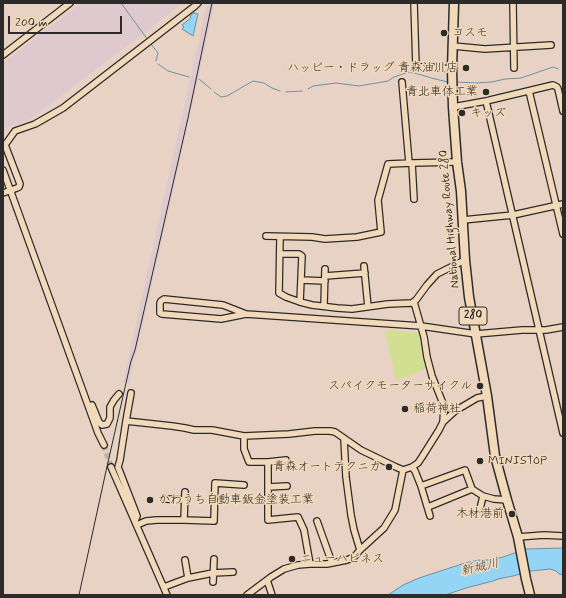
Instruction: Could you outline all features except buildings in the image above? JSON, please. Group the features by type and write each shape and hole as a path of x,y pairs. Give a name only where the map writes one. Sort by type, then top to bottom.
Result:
{"highway":[{"name":"National Highway Route 280","path":"454,3 452,77 453,107 469,297 487,396 495,456 519,541 530,595"}],"street":[{"path":"3,55 70,3"},
{"path":"3,193 19,187 20,184 5,145 15,131 35,124 63,108 198,3"},
{"path":"414,3 416,67 430,67 452,77"},
{"path":"513,3 514,68"},
{"path":"453,46 485,48 551,46"},
{"path":"402,82 414,199"},
{"path":"453,107 486,101 553,85 558,90 563,110"},
{"path":"529,91 563,234"},
{"path":"486,101 563,432"},
{"path":"266,236 312,237 326,239 357,237 381,232 378,200 388,164 457,162"},
{"path":"3,170 98,433 104,445"},
{"path":"463,220 513,215 563,204"},
{"path":"280,237 279,293 286,297 312,305 352,309 388,304 412,303 437,274 465,260"},
{"path":"280,254 299,254 302,256 300,302"},
{"path":"364,266 368,307"},
{"path":"324,306 325,269"},
{"path":"301,280 365,273"},
{"path":"246,314 223,304 164,299 160,303 160,313 162,314 221,318 246,314 420,326 476,334 522,330 546,330 563,327"},
{"path":"414,302 424,337 427,358 432,376 444,406 443,422"},
{"path":"83,388 87,390 99,422 102,425 107,424 110,418 110,407 119,394"},
{"path":"131,393 118,467 137,516 136,523"},
{"path":"126,421 194,430 212,430 244,436 330,431 335,432 376,458 403,470 418,463 443,422 455,411 477,398 487,396"},
{"path":"244,436 244,449 249,462 286,460"},
{"path":"344,439 346,477 351,515 360,550"},
{"path":"268,462 268,520 298,517 304,530 310,564"},
{"path":"412,466 421,486 430,516"},
{"path":"111,467 167,595"},
{"path":"247,595 284,569 298,565 327,564 351,559 384,528 395,510 403,470"},
{"path":"421,486 465,470 472,489 483,496 507,500"},
{"path":"136,523 157,520 214,521 215,483 244,485"},
{"path":"268,487 287,486"},
{"path":"428,507 472,489"},
{"path":"184,520 185,492"},
{"path":"480,509 483,496"},
{"path":"166,499 185,500"},
{"path":"317,521 332,563"},
{"path":"519,541 544,535 563,536"},
{"path":"213,582 214,559"},
{"path":"185,560 188,578"},
{"path":"164,587 188,578 213,573 234,572"},
{"path":"267,580 272,595"}],"shaded area":[{"path":"81,3 183,3 31,119 3,129 3,63"},
{"path":"207,3 215,3 129,383 123,382"}],"green space":[{"path":"385,331 420,333 424,347 426,368 411,376 396,380"}],"water":[{"path":"194,13 198,14 193,36 182,29 184,27 182,25 191,18 190,16"},
{"name":"新城川","path":"563,548 563,575 550,569 531,571 445,595 388,595 403,585 419,578 465,563 503,557 526,549"}],"waterway":[{"path":"121,3 148,40"},
{"path":"151,44 158,53 156,61"},
{"path":"158,64 168,71 189,77"},
{"path":"456,82 492,82 521,78 553,67 558,69"},
{"path":"308,89 313,86 336,83 359,86 388,81 394,77 409,72 448,82"},
{"path":"199,79 211,89"},
{"path":"214,92 221,97 227,96 253,81 264,83 280,91"},
{"path":"286,92 302,91"}],"tunnel":[{"path":"104,445 111,467"}],"railway":[{"path":"79,595 131,361 135,350 188,118 212,3"}],"place":[{"name":"コスモ","path":"444,33"},
{"name":"ハッピー・ドラッグ 青森油川店","path":"466,68"},
{"name":"青北車体工業","path":"486,92"},
{"name":"キッズ","path":"462,113"},
{"name":"スパイクモーターサイクル","path":"480,386"},
{"name":"稲荷神社","path":"405,409"},
{"name":"MINISTOP","path":"480,461"},
{"name":"青森オートテクニカ","path":"389,467"},
{"name":"かわうち自動車鈑金塗装工業","path":"150,500"},
{"name":"木材港前","path":"512,514"},
{"name":"ニューハピネス","path":"292,559"}]}
